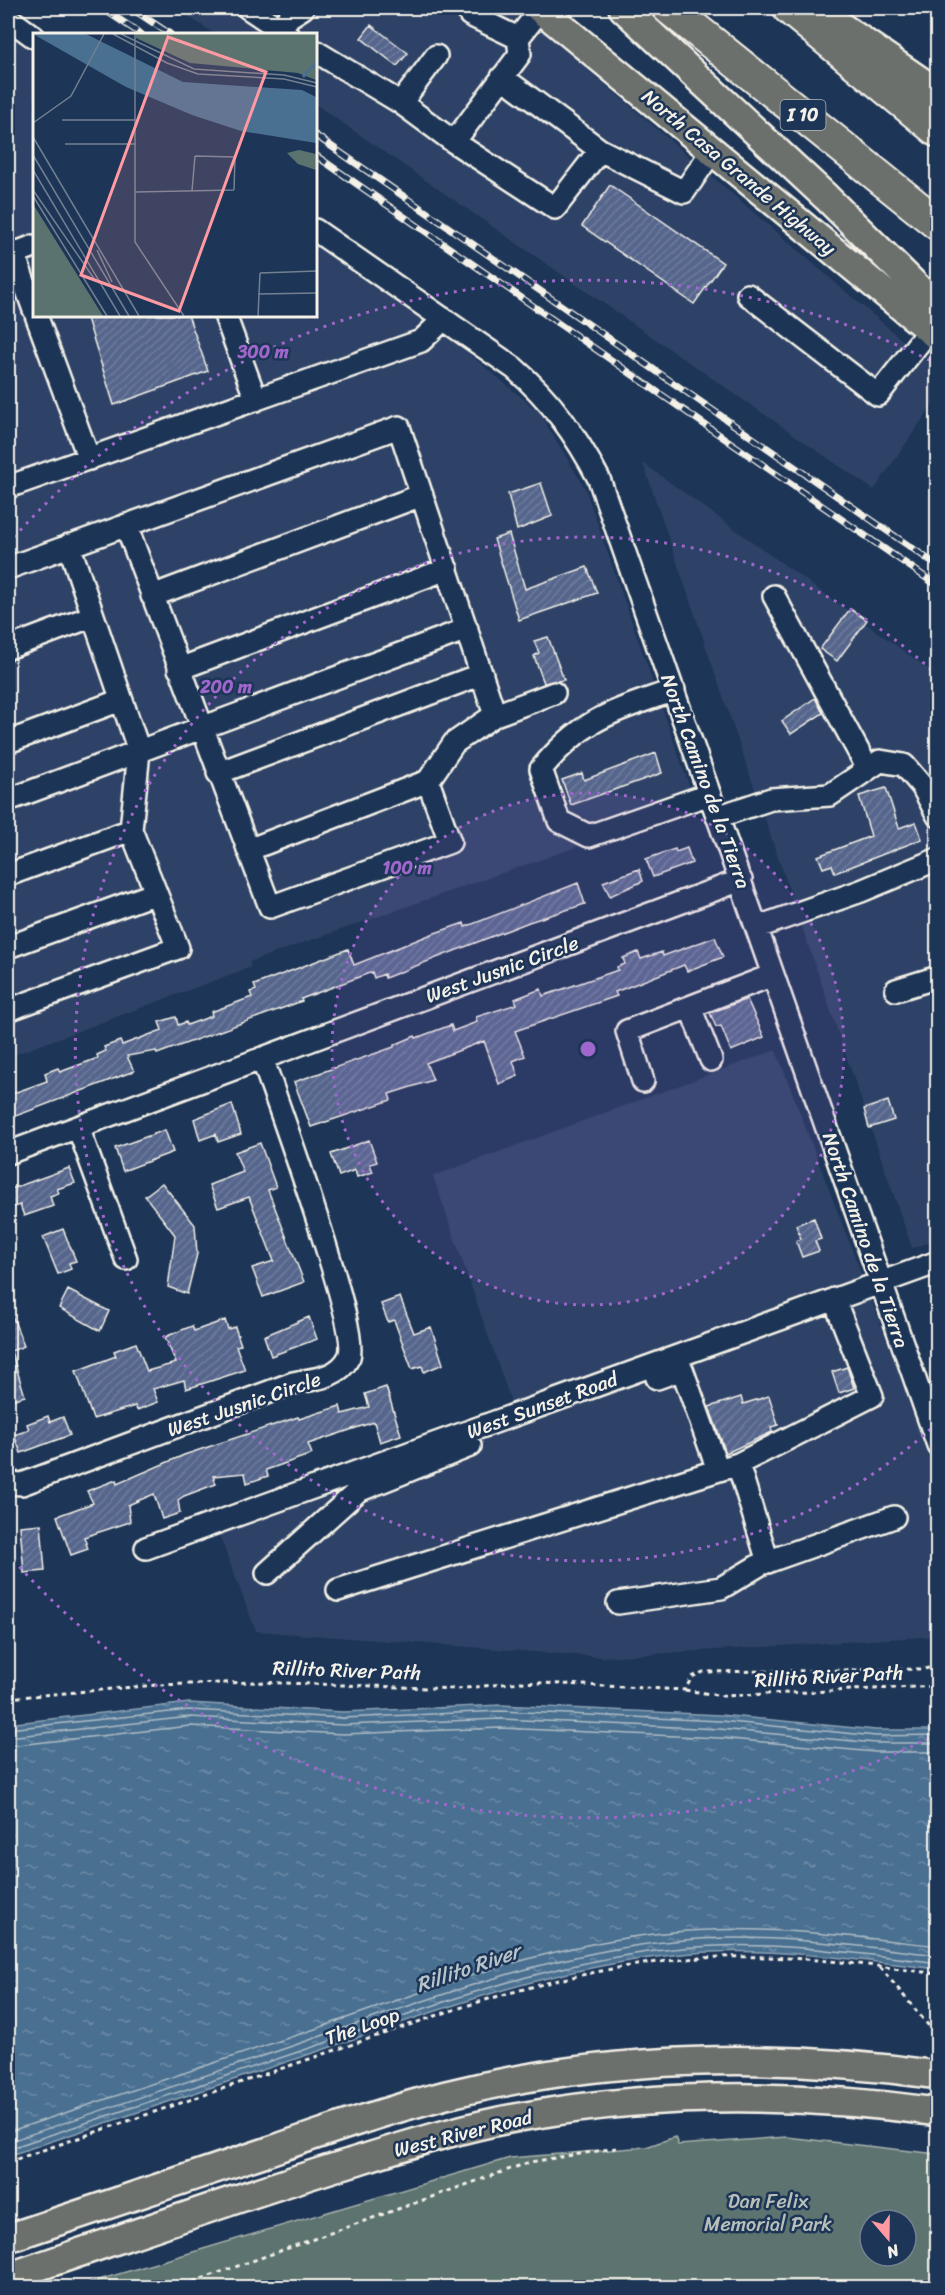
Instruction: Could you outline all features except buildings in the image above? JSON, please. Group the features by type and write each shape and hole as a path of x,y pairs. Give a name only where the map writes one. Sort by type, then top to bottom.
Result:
{"highway":[{"name":"I 10","path":"669,8 938,224"},
{"path":"789,8 938,131"}],"main road":[{"name":"North Casa Grande Highway","path":"540,8 712,151 935,325"},
{"path":"623,8 825,197 935,325"},
{"path":"814,8 938,93"},
{"name":"West River Road","path":"8,2238 378,2114 448,2095 570,2072 691,2061 721,2061 871,2066 938,2075"},
{"path":"570,2072 575,2110"},
{"name":"West River Road","path":"8,2277 298,2179 417,2142 525,2116 698,2098 796,2098 871,2103 938,2112"}],"street":[{"path":"248,8 284,32 289,16 303,8"},
{"path":"454,142 520,54 518,38 540,8"},
{"path":"470,15 518,38"},
{"path":"8,18 33,36"},
{"path":"316,52 400,103 454,142 555,208 600,150"},
{"path":"400,103 436,56"},
{"path":"502,77 600,150 684,192 712,151"},
{"name":"North Camino de la Tierra","path":"316,231 514,368 561,414 599,478 938,1445"},
{"path":"33,246 11,255 33,308"},
{"path":"748,295 878,395 935,325"},
{"path":"36,316 89,459"},
{"path":"225,316 256,400"},
{"path":"8,487 421,341 444,319"},
{"path":"8,567 399,427 495,715"},
{"path":"152,596 422,495"},
{"path":"126,525 270,907 450,842 429,781"},
{"path":"8,1010 178,948 132,830 138,751 69,545"},
{"path":"179,669 447,569"},
{"path":"774,596 817,679 868,769"},
{"path":"8,648 93,616"},
{"path":"8,800 467,628"},
{"path":"218,773 482,674"},
{"path":"674,690 612,712 576,733 541,769 559,821 589,836 709,794"},
{"path":"248,850 429,781 454,743 495,715 554,693"},
{"path":"8,742 121,700"},
{"path":"717,817 771,799 830,795 880,761 904,765 922,786 938,816"},
{"path":"8,875 132,830"},
{"path":"758,927 861,891 938,859"},
{"name":"West Jusnic Circle","path":"8,1153 741,880"},
{"path":"8,946 156,893"},
{"path":"643,1080 627,1031 773,975"},
{"path":"896,990 938,977"},
{"path":"690,1007 711,1060"},
{"name":"West Jusnic Circle","path":"8,1483 22,1484 293,1383 327,1377 352,1365 349,1331 330,1259 262,1058"},
{"path":"78,1127 126,1260"},
{"name":"West Sunset Road","path":"146,1548 938,1262"},
{"path":"338,1590 728,1467 872,1396 834,1299"},
{"path":"267,1573 358,1491 452,1452 682,1369 728,1467 768,1562"},
{"path":"618,1603 721,1588 768,1562 894,1517"}],"path":[{"name":"Rillito River Path","path":"685,1690 692,1677 703,1672 924,1669 938,1666"},
{"name":"Rillito River Path","path":"8,1698 148,1686 255,1682 458,1689 521,1682 685,1690 723,1696 938,1686"},
{"name":"The Loop","path":"8,2162 450,2011 564,1978 671,1960 741,1957 879,1966 938,1974"},
{"path":"879,1966 938,2037"},
{"path":"176,2288 530,2162 616,2148"}],"shaded area":[{"path":"176,8 516,8 937,370 937,398 874,490 316,105 316,33 214,33"},
{"path":"8,35 33,53 33,316 316,316 316,247 462,348 539,412 585,488 696,805 249,962 251,967 8,1057"},
{"path":"643,463 937,675 937,1240 912,1248"},
{"path":"776,1050 937,1473 937,1636 602,1657 256,1631 217,1529 517,1419 433,1176"}],"green space":[{"name":"Dan Felix Memorial Park","path":"675,2137 678,2145 787,2137 937,2154 937,2287 75,2287 510,2158 646,2147"}],"water":[{"name":"Rillito River","path":"189,1703 343,1712 501,1705 720,1715 876,1730 937,1730 937,1969 772,1952 706,1952 626,1961 581,1970 450,2006 8,2156 8,1724"}],"railway":[{"path":"102,8 140,33"},
{"path":"131,8 168,33"},
{"path":"316,136 938,566"},
{"path":"316,156 938,586"}]}
